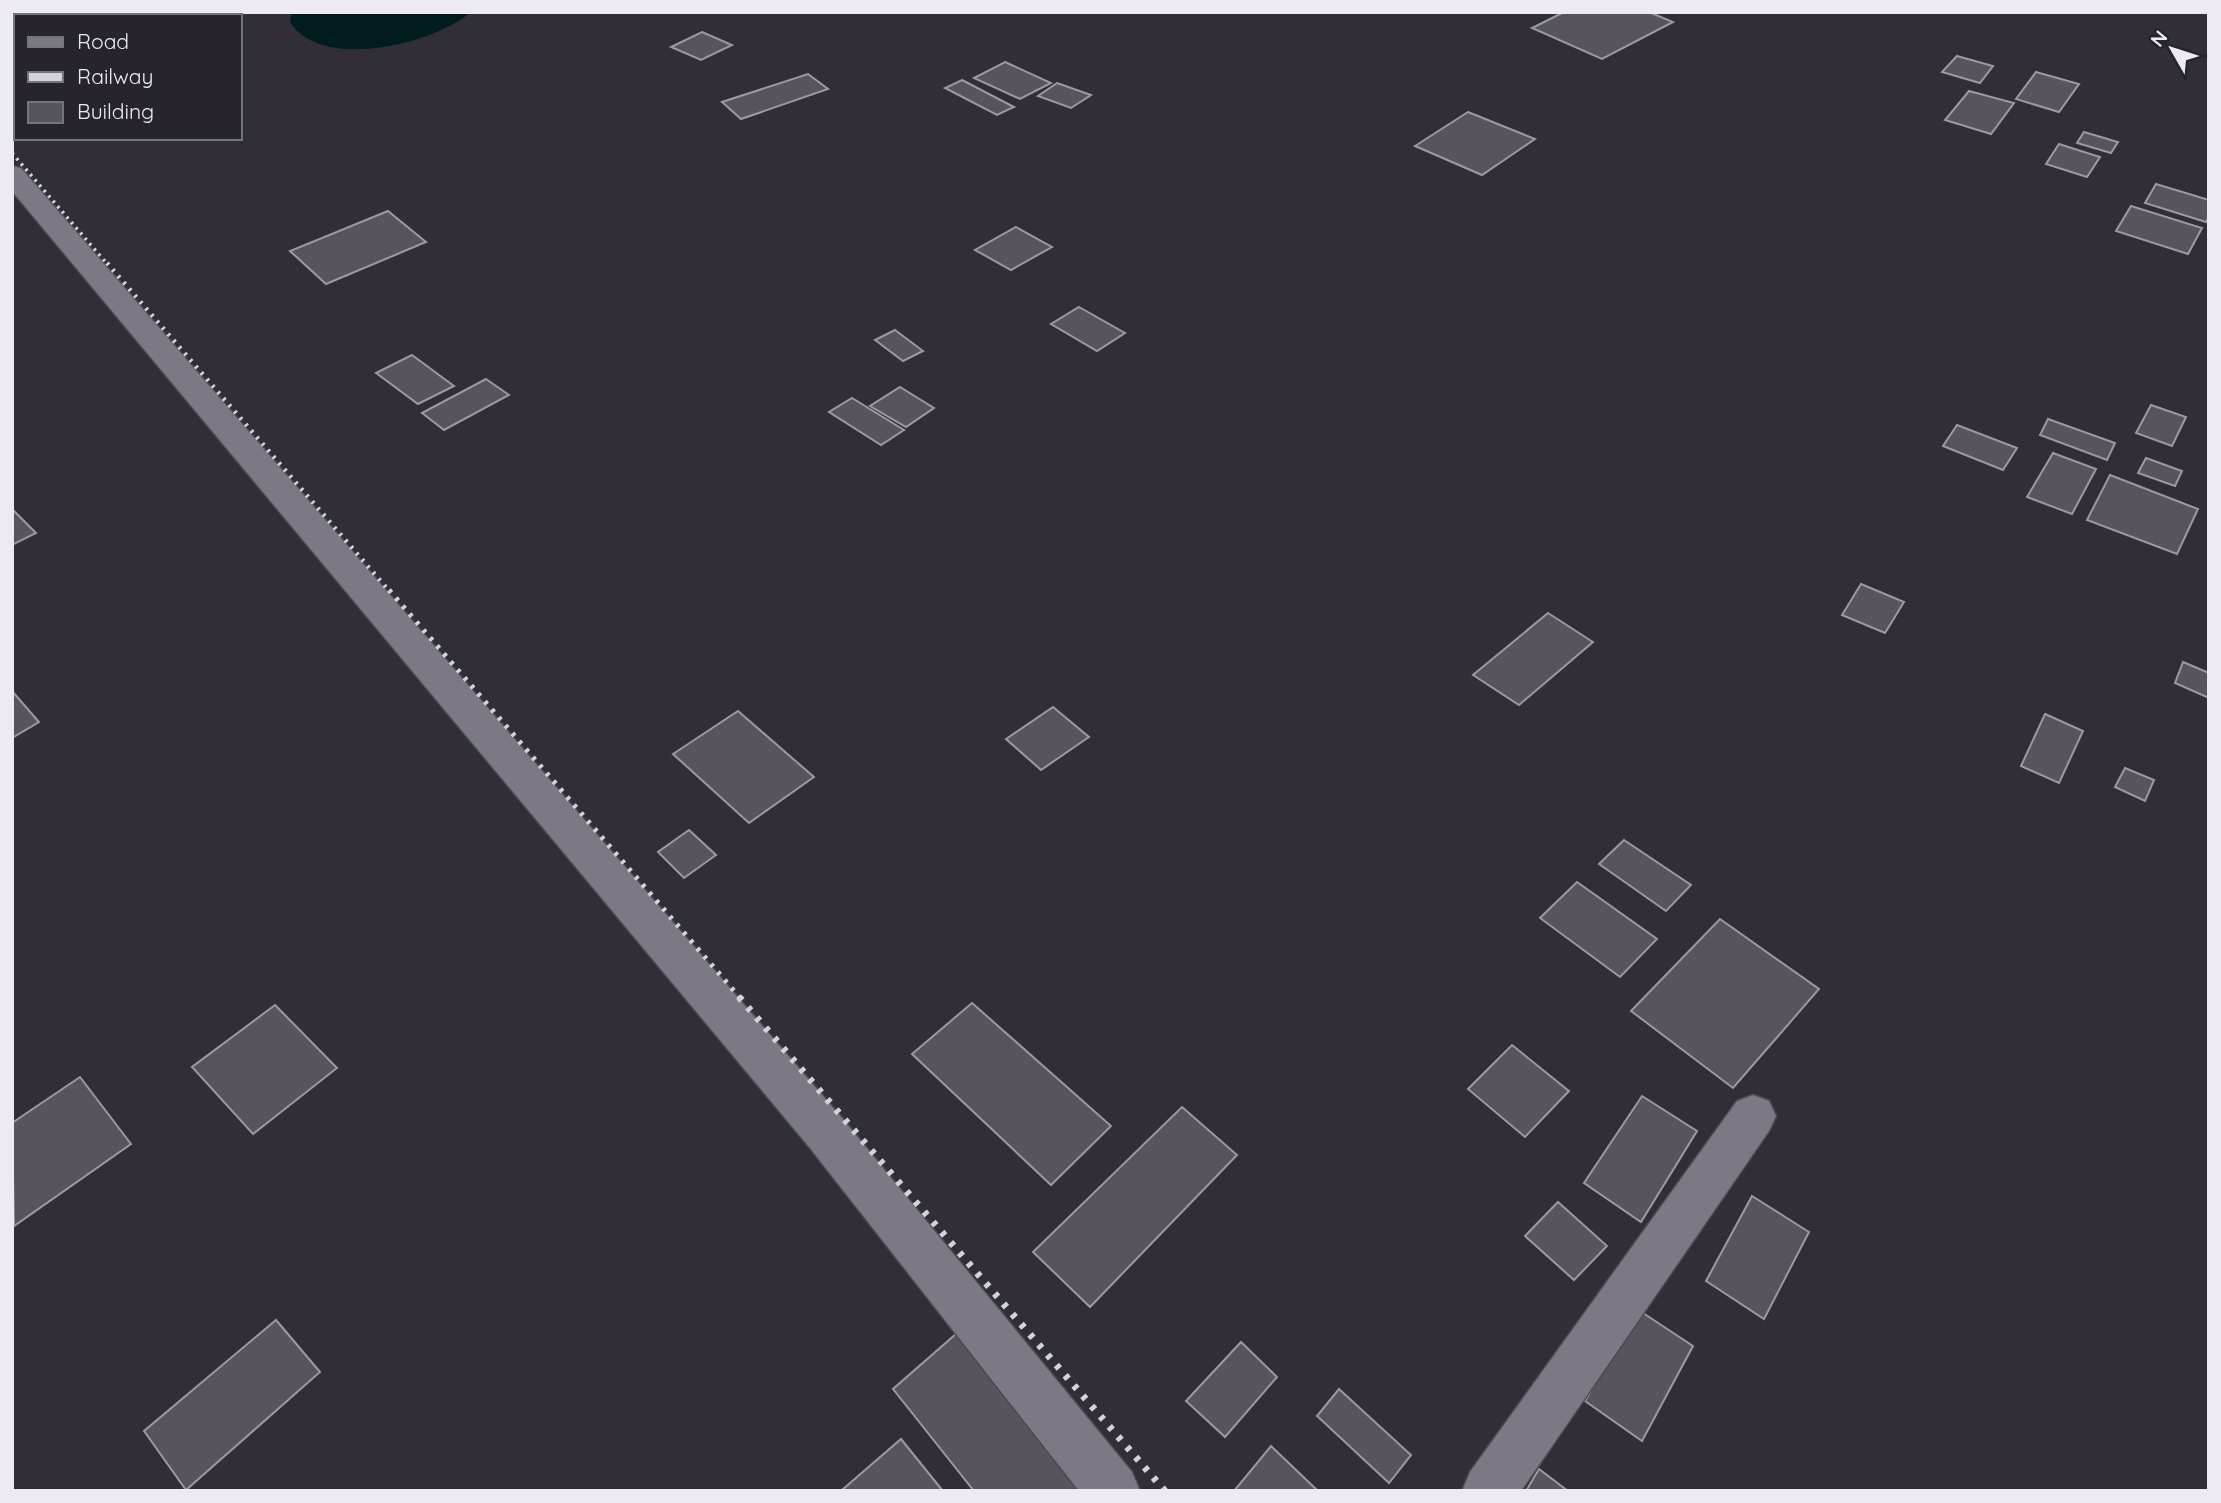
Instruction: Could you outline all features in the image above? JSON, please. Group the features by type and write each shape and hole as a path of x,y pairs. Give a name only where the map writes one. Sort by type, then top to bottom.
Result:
{"street":[{"path":"12,174 826,1133 1113,1491"},
{"path":"1489,1491 1753,1116"}],"shaded area":[{"path":"292,12 471,12 454,24 406,42 378,48 351,49 326,46 305,37 290,22"}],"building":[{"path":"1564,12 1649,12 1673,22 1602,59 1532,28"},
{"path":"702,32 732,45 701,60 671,47"},
{"path":"14,50 12,85 12,51"},
{"path":"1957,56 1993,66 1980,83 1942,72"},
{"path":"1005,62 1051,83 1020,99 974,78"},
{"path":"2036,72 2079,84 2059,112 2016,99"},
{"path":"808,74 828,89 741,119 722,102"},
{"path":"962,80 1014,107 997,115 945,88"},
{"path":"1057,83 1091,95 1071,108 1038,96"},
{"path":"1969,91 2014,103 1991,134 1945,120"},
{"path":"1468,112 1535,139 1482,175 1415,146"},
{"path":"2084,132 2118,142 2111,153 2077,143"},
{"path":"2059,144 2100,157 2087,177 2046,164"},
{"path":"2156,184 2209,200 2209,217 2206,222 2145,203"},
{"path":"2131,206 2202,228 2188,254 2116,231"},
{"path":"388,211 426,242 326,284 290,251"},
{"path":"1016,227 1052,247 1011,270 975,250"},
{"path":"1079,307 1125,333 1097,351 1051,324"},
{"path":"895,330 923,351 903,361 875,340"},
{"path":"412,355 454,386 418,404 376,373"},
{"path":"486,379 509,395 444,430 422,413"},
{"path":"900,387 934,408 906,427 870,406"},
{"path":"852,398 904,430 881,445 829,412"},
{"path":"2151,405 2186,417 2172,446 2136,433"},
{"path":"2048,419 2115,443 2107,460 2040,435"},
{"path":"1957,425 2017,448 2003,470 1943,446"},
{"path":"2053,453 2096,469 2072,514 2027,497"},
{"path":"2146,458 2182,471 2175,486 2138,473"},
{"path":"2110,475 2198,509 2177,554 2087,520"},
{"path":"12,509 36,533 12,545"},
{"path":"1861,584 1904,602 1885,633 1842,615"},
{"path":"1548,613 1593,642 1519,705 1473,675"},
{"path":"2183,662 2209,673 2209,698 2175,683"},
{"path":"12,691 39,722 12,738"},
{"path":"1053,707 1089,737 1041,770 1006,739"},
{"path":"738,711 814,777 749,823 673,754"},
{"path":"2045,714 2083,731 2059,783 2021,766"},
{"path":"2125,768 2154,780 2145,801 2115,787"},
{"path":"689,830 716,855 684,878 658,852"},
{"path":"1624,840 1691,885 1666,911 1599,864"},
{"path":"1577,882 1657,939 1620,977 1540,918"},
{"path":"1720,919 1819,989 1733,1088 1631,1011"},
{"path":"972,1003 1111,1126 1051,1185 912,1054"},
{"path":"275,1005 337,1068 253,1134 192,1067"},
{"path":"1512,1045 1569,1091 1525,1137 1468,1089"},
{"path":"80,1077 131,1144 14,1226 12,1123"},
{"path":"1642,1096 1697,1131 1641,1222 1584,1183"},
{"path":"1182,1107 1237,1155 1090,1307 1033,1252"},
{"path":"1752,1196 1809,1232 1764,1319 1706,1281"},
{"path":"1558,1202 1607,1246 1574,1280 1525,1236"},
{"path":"1637,1309 1693,1346 1642,1441 1585,1401"},
{"path":"276,1320 320,1372 186,1490 144,1431"},
{"path":"972,1320 1118,1491 974,1491 893,1389"},
{"path":"1241,1342 1277,1377 1225,1437 1186,1401"},
{"path":"1339,1389 1411,1455 1389,1483 1317,1416"},
{"path":"901,1439 943,1491 842,1491 842,1490"},
{"path":"1271,1446 1318,1491 1234,1491"},
{"path":"1539,1469 1568,1491 1526,1491"}],"railway":[{"path":"12,153 108,265"},
{"path":"107,263 390,592"},
{"path":"389,590 741,999"},
{"path":"739,997 1165,1491"}]}
